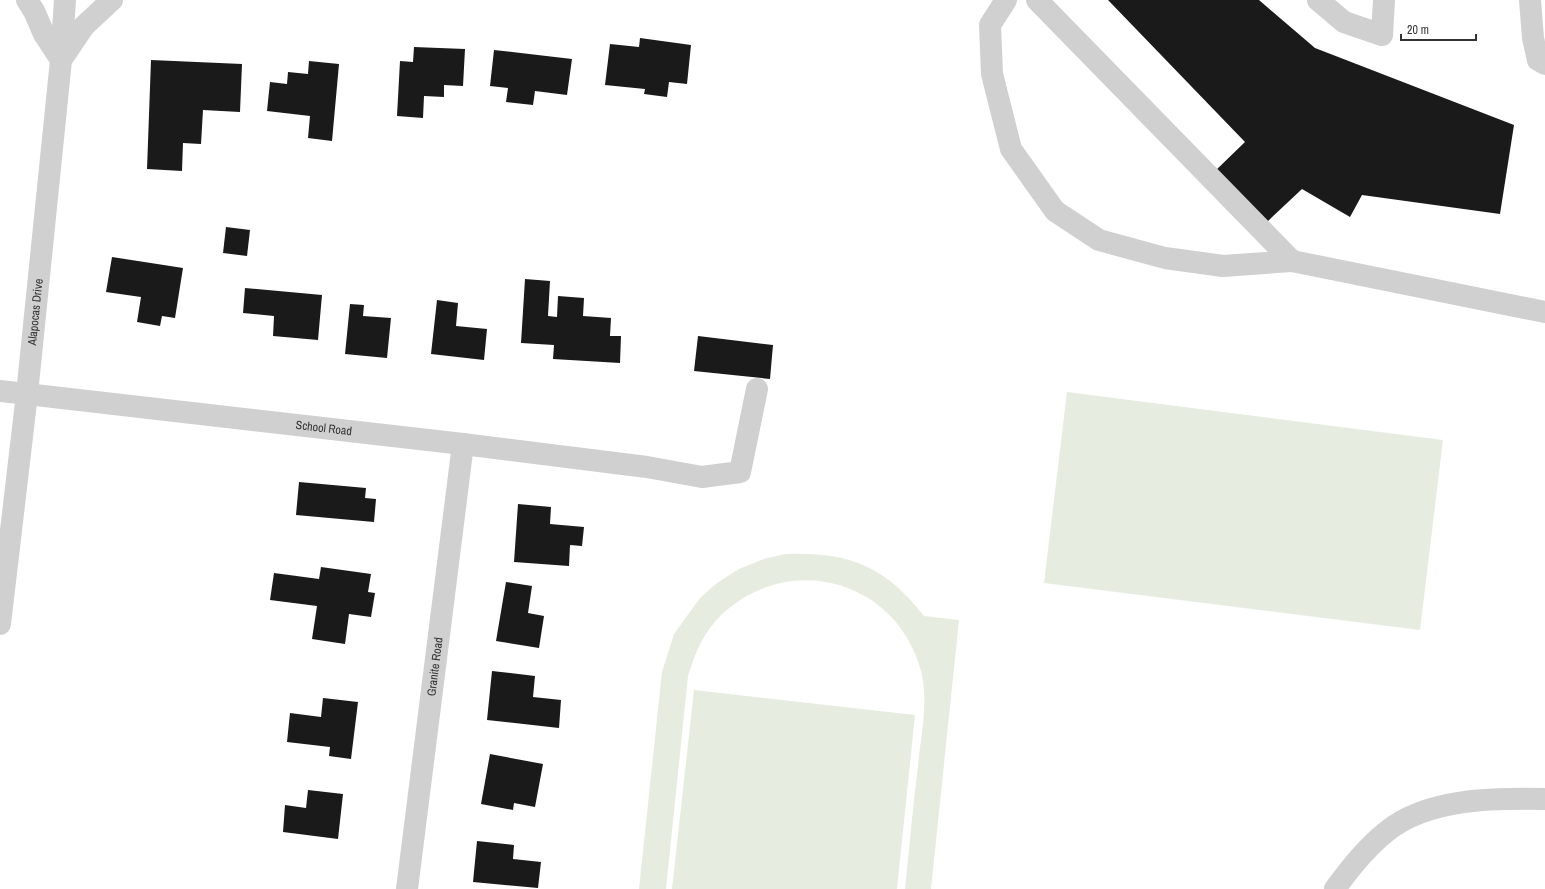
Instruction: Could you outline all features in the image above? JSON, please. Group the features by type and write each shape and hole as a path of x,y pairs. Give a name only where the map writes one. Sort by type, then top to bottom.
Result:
{"street":[{"path":"27,0 34,11 44,34 61,60 84,26 112,0"},
{"name":"Alapocas Drive","path":"0,624 27,394 61,60 65,0"},
{"path":"1006,0 990,25 992,74 1011,149 1055,211 1099,240 1165,258 1223,266 1292,261 1545,312"},
{"path":"1036,0 1292,261"},
{"path":"1318,0 1344,22 1382,35 1384,0"},
{"path":"1530,0 1533,38 1538,60 1545,64"},
{"name":"School Road","path":"0,391 463,444 647,467 702,477 740,472 757,389"},
{"name":"Granite Road","path":"407,889 463,444"},
{"path":"1335,889 1354,863 1386,831 1414,814 1448,804 1515,798 1545,799"}],"shaded area":[{"path":"1067,392 1443,440 1420,630 1044,583"},
{"path":"785,554 828,556 846,559 863,565 879,573 894,585 924,616 959,620 931,889 905,889 924,715 924,689 919,664 906,636 887,613 864,596 838,585 810,580 782,583 754,592 720,616 708,631 698,648 688,676 666,889 639,889 662,672 674,634 700,598 717,583 739,569 764,559"},
{"path":"694,690 915,715 897,889 672,889"}],"building":[{"path":"1108,0 1259,0 1315,48 1514,125 1500,214 1362,195 1350,217 1302,189 1268,221 1262,220 1214,172 1245,142"},
{"path":"640,38 691,45 687,84 669,82 667,97 644,94 645,89 605,85 610,44 639,47"},
{"path":"414,47 465,49 463,86 444,85 444,97 424,96 423,118 397,116 400,61 413,62"},
{"path":"494,50 572,59 567,95 535,91 533,105 506,102 508,88 490,86"},
{"path":"151,60 242,64 240,112 203,110 201,144 183,143 182,171 147,169"},
{"path":"309,61 339,64 332,141 308,138 310,116 267,111 270,82 287,84 288,72 308,74"},
{"path":"226,227 250,230 247,256 223,253"},
{"path":"112,257 183,268 175,318 162,316 160,326 137,322 141,297 106,292"},
{"path":"525,279 550,281 548,316 557,317 558,296 584,298 583,316 611,318 610,336 621,336 620,363 553,359 554,345 521,343"},
{"path":"245,288 322,295 318,340 273,336 274,316 243,313"},
{"path":"437,300 458,303 456,326 487,329 484,360 431,354"},
{"path":"350,304 364,305 363,316 391,318 387,358 345,354"},
{"path":"698,336 773,345 770,379 694,371"},
{"path":"299,482 366,488 365,498 376,499 374,522 296,515"},
{"path":"518,504 551,507 550,524 584,527 582,546 570,545 569,566 514,562"},
{"path":"321,567 371,574 368,592 375,593 371,617 349,614 345,644 312,639 317,606 270,600 274,573 319,579"},
{"path":"506,582 532,586 528,613 544,616 539,648 496,641"},
{"path":"492,671 535,676 533,697 561,700 559,728 487,720"},
{"path":"323,698 358,702 351,759 329,756 330,747 287,742 290,713 321,717"},
{"path":"490,754 543,764 535,807 514,803 513,810 481,804"},
{"path":"308,790 343,794 338,839 283,832 285,805 306,808"},
{"path":"477,841 514,845 513,859 541,862 538,888 473,882"}]}
